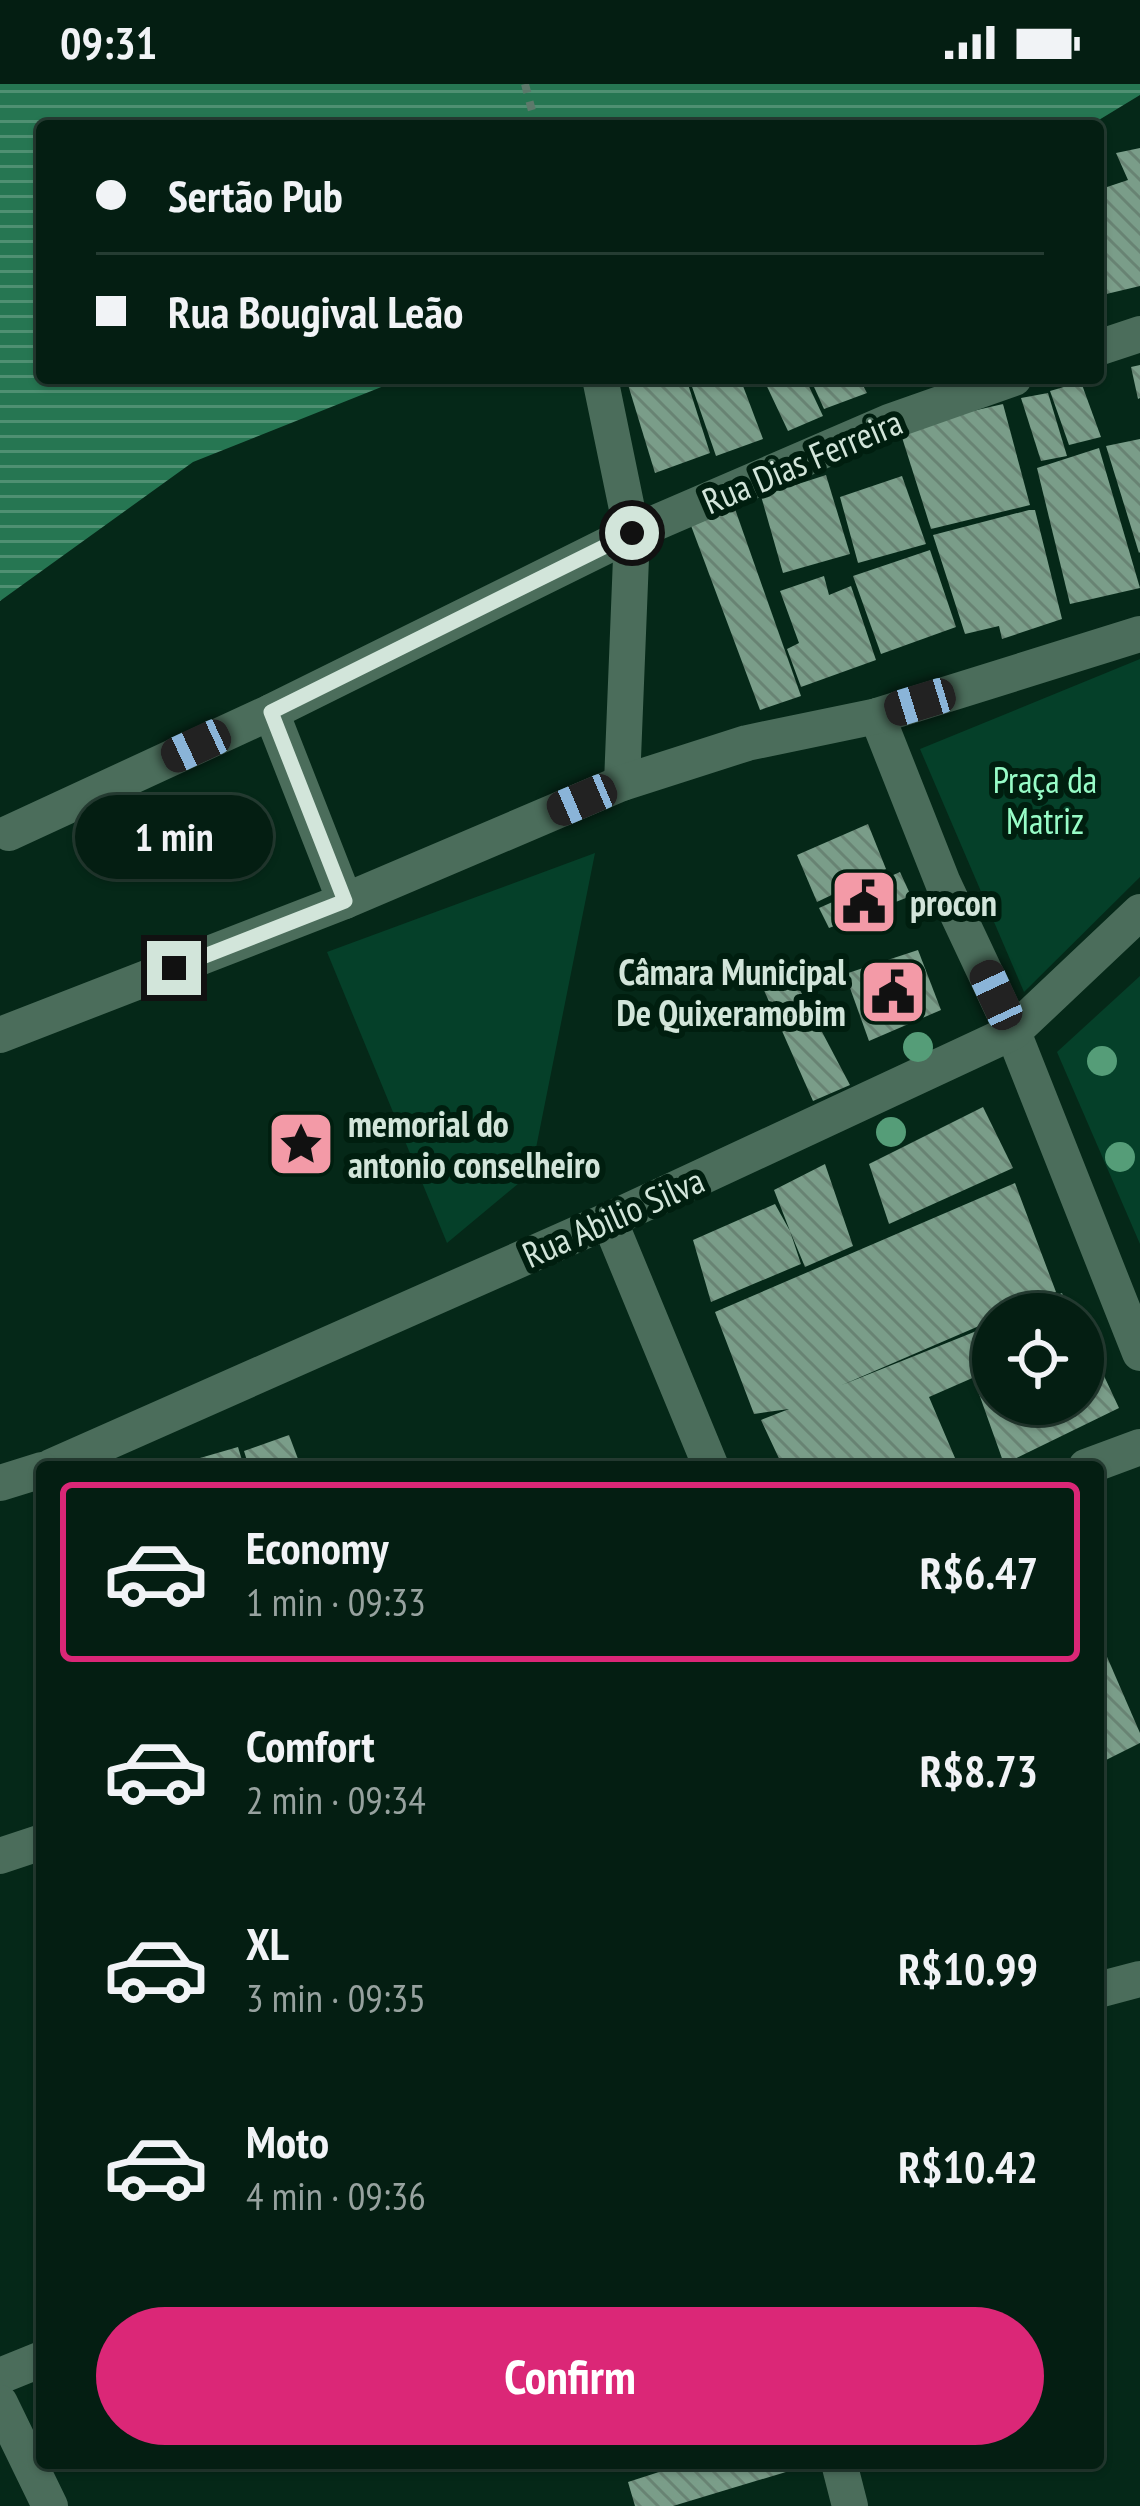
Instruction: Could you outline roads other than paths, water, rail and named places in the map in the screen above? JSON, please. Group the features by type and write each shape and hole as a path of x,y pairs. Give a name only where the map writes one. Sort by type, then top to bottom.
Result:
{"street":[{"path":"1104,346 1140,334"},
{"path":"601,384 632,533 622,783"},
{"name":"Rua Dias Ferreira","path":"9,832 271,712 632,533 889,422 997,384"},
{"path":"0,1035 345,901 622,783 747,743 877,716 1140,634"},
{"path":"271,712 345,901"},
{"path":"877,716 943,883 1013,1033 1140,1353"},
{"name":"Rua Abilio Silva","path":"65,1461 609,1220 1013,1033 1140,912"},
{"path":"609,1220 709,1461"},
{"path":"1102,1461 1140,1447"},
{"path":"0,1483 36,1472"},
{"path":"0,1856 36,1844"},
{"path":"1104,1988 1140,1979"},
{"path":"0,2376 36,2361"},
{"path":"0,2403 50,2506"},
{"path":"841,2469 850,2506"}],"place":[{"name":"procon","path":"864,902"},
{"name":"Câmara Municipal De Quixeramobim","path":"893,992"},
{"name":"memorial do antonio conselheiro","path":"301,1144"}],"park label":[{"name":"Praça da Matriz","path":"1045,800"}]}
